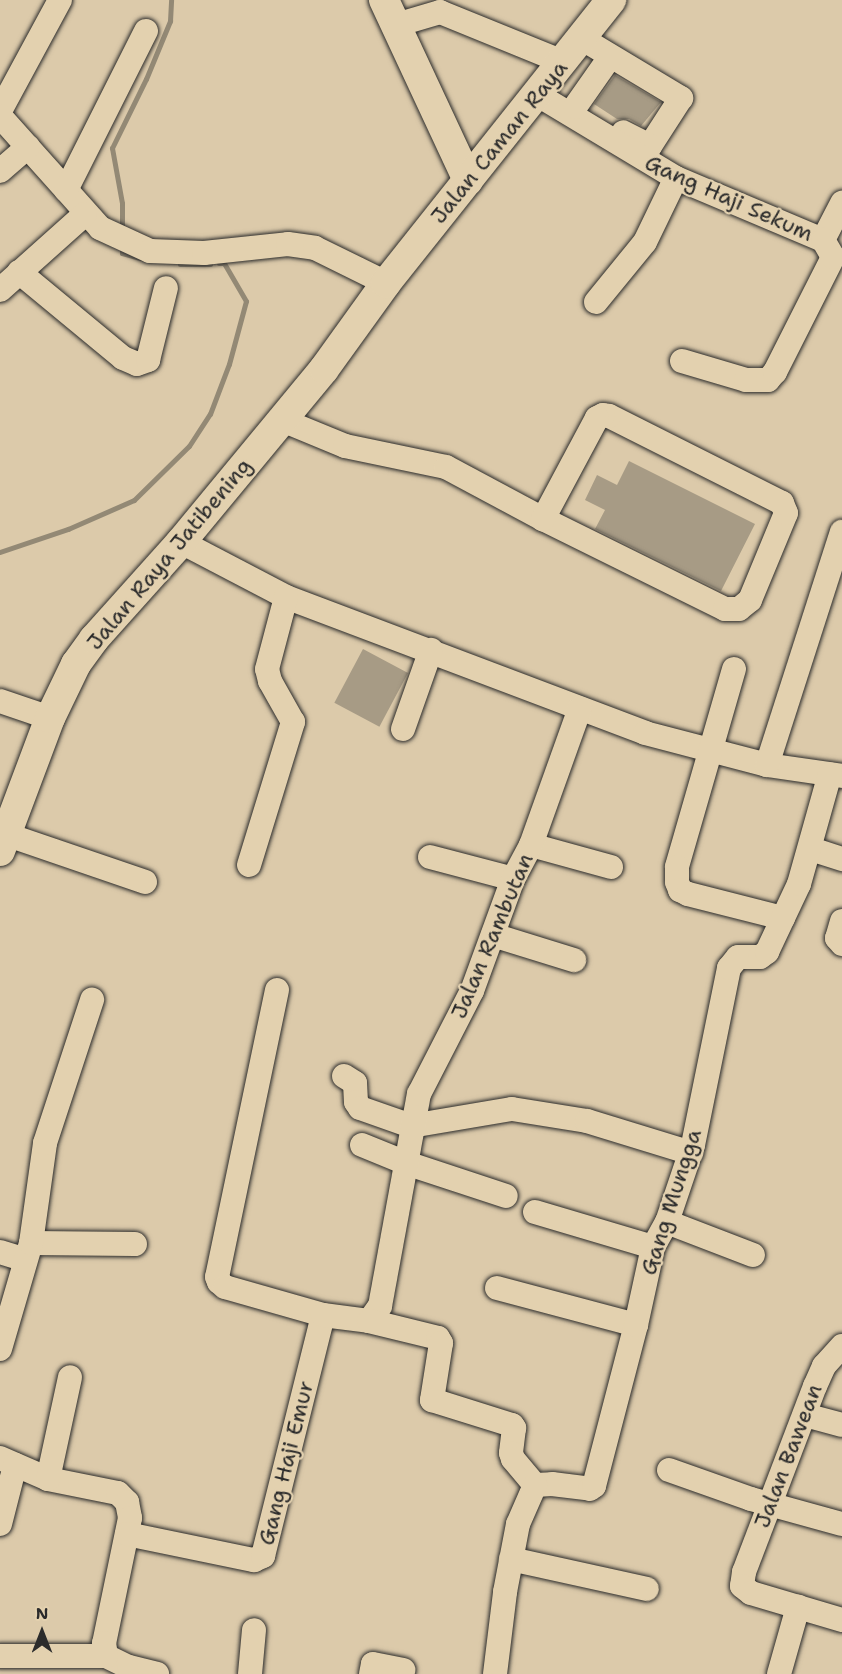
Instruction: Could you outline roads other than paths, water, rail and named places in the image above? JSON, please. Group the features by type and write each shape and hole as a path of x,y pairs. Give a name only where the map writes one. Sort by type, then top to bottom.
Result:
{"main road":[{"name":"Jalan Caman Raya","path":"386,283 541,91 611,0"},
{"path":"390,12 468,180"},
{"name":"Jalan Raya Jatibening","path":"3,842 50,718 76,664 94,639 181,542 324,369 386,283"}],"street":[{"path":"0,111 60,0"},
{"path":"390,12 440,12 563,62"},
{"path":"66,190 146,31"},
{"path":"541,91 650,146 681,98 581,38"},
{"path":"575,108 610,57"},
{"name":"Gang Haji Sekum","path":"541,91 603,136 676,178 833,253 842,203"},
{"path":"0,116 92,221 150,251 204,252 288,244 315,248 386,283"},
{"path":"0,171 28,147"},
{"path":"596,302 645,242 676,178"},
{"path":"0,290 19,272 92,221"},
{"path":"682,360 746,381 768,380 775,372 833,253"},
{"path":"19,272 96,337 123,358 137,364 148,360 166,288"},
{"path":"282,420 345,447 446,467 543,519 725,609 743,607 750,600 786,513 782,503 603,415 597,418 543,519"},
{"path":"767,765 842,532"},
{"path":"181,542 286,597 431,650 645,733 767,765 836,775"},
{"path":"249,865 293,722 291,714 270,681 267,669 286,597"},
{"path":"403,729 431,650"},
{"path":"734,669 677,867 680,890 783,918"},
{"path":"0,701 50,718"},
{"name":"Jalan Rambutan","path":"369,1321 376,1315 380,1306 411,1126 419,1094 472,991 513,879 531,844 580,708"},
{"name":"Gang Mungga","path":"535,1485 552,1484 590,1489 594,1486 636,1325 653,1247 667,1221 691,1153 729,969 732,962 743,956 764,955 783,918 811,849 836,775"},
{"path":"3,842 144,882"},
{"path":"531,844 611,867"},
{"path":"811,849 842,859"},
{"path":"430,857 513,879"},
{"path":"842,921 837,938 842,944"},
{"path":"493,936 574,960"},
{"path":"277,990 217,1277 225,1287 323,1315 369,1321 438,1338 441,1342 432,1400 512,1425 514,1428 511,1453 513,1459 535,1485 518,1524 495,1674"},
{"path":"0,1349 15,1250 45,1143 92,1000"},
{"path":"344,1076 355,1083 356,1102 360,1108 411,1126 512,1109 587,1121 691,1153"},
{"path":"362,1145 406,1163 506,1196"},
{"path":"535,1212 653,1247"},
{"path":"667,1221 753,1254"},
{"path":"15,1250 135,1244"},
{"path":"497,1288 636,1325"},
{"name":"Gang Haji Emur","path":"127,1534 254,1560 263,1556 323,1315"},
{"name":"Jalan Bawean","path":"798,1607 751,1593 742,1586 744,1572 824,1366 842,1346"},
{"path":"48,1479 70,1377"},
{"path":"805,1415 842,1425"},
{"path":"0,1524 7,1462 48,1479 118,1493 127,1502 130,1518 104,1643 106,1656"},
{"path":"669,1470 770,1504 842,1524"},
{"path":"511,1559 647,1589"},
{"path":"779,1674 798,1607 842,1620"},
{"path":"250,1674 254,1630"},
{"path":"0,1656 106,1656 129,1667 157,1674"},
{"path":"371,1674 372,1664 403,1670"}],"waterway":[{"path":"122,232 122,203 112,148 146,79 170,21 171,0"},
{"path":"122,244 122,253 139,258"},
{"path":"0,552 68,529 134,500 189,446 210,414 229,364 246,301 224,263 219,263"},
{"path":"180,264 210,264"}]}
